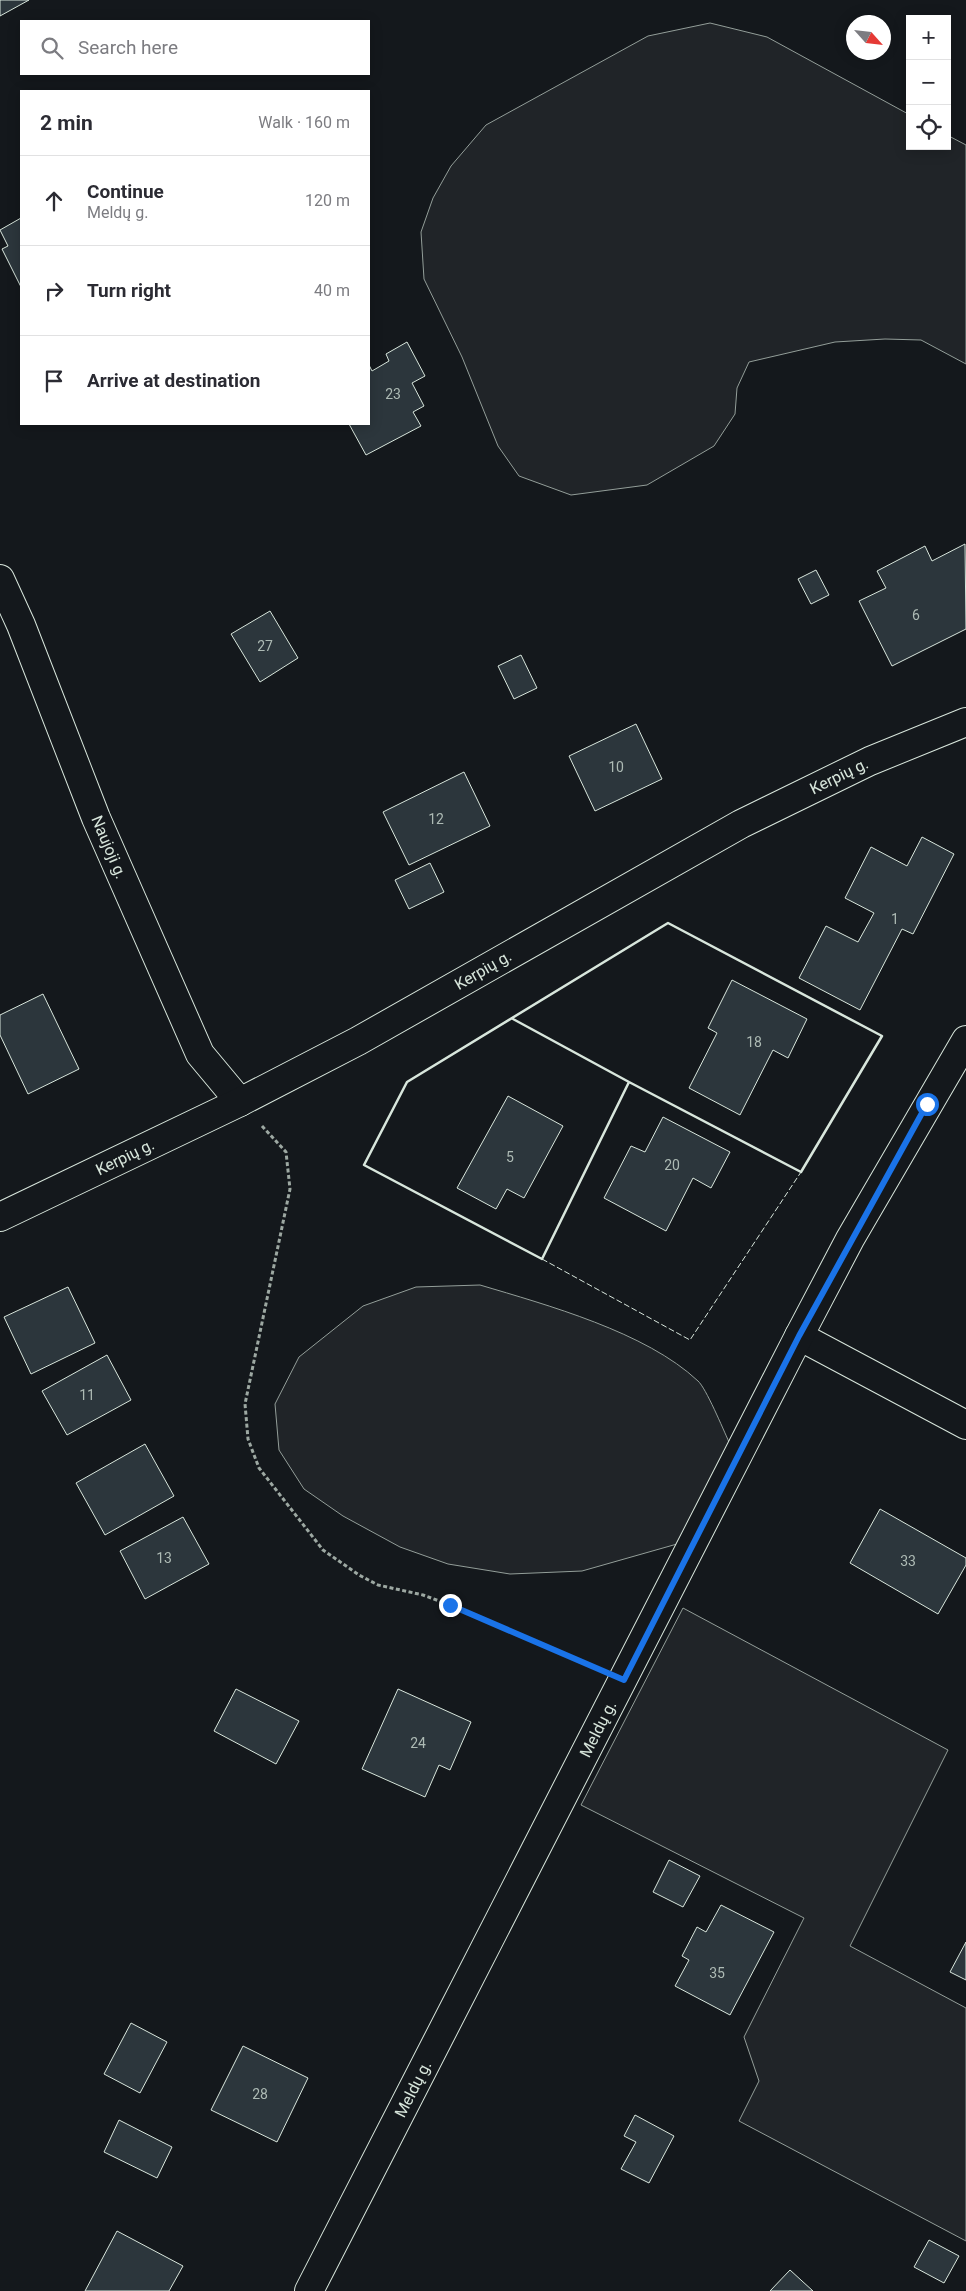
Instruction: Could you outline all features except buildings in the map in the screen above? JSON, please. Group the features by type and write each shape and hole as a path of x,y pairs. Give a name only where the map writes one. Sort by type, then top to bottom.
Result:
{"street":[{"name":"Naujoji g.","path":"0,579 21,626 96,818 200,1054 240,1102"},
{"name":"Kerpių g.","path":"0,1217 240,1102 358,1041 740,824 870,761 966,722"},
{"name":"Meldų g.","path":"309,2291 799,1336 860,1222 966,1040"},
{"path":"799,1336 966,1424"}],"path":[{"path":"240,1102 286,1152 290,1189 245,1404 248,1439 259,1468 323,1550 359,1575 378,1585 423,1595 450,1605 624,1680"}],"shaded area":[{"path":"710,23 767,37 906,113 906,150 951,150 951,137 966,145 966,364 921,340 885,339 835,342 749,362 737,388 735,414 714,446 647,485 571,495 519,476 498,446 462,357 424,279 421,232 433,198 451,166 486,125 648,36"},
{"path":"480,1285 565,1311 624,1334 651,1348 698,1381 710,1400 729,1442 677,1544 582,1571 510,1574 448,1564 400,1547 343,1516 304,1489 279,1450 275,1404 299,1357 363,1306 416,1287"},
{"path":"683,1608 948,1750 850,1946 966,2008 966,2241 739,2121 759,2081 744,2037 804,1918 581,1805"}],"fence":[{"path":"542,1259 690,1340 801,1172"}],"wall":[{"path":"513,1019 629,1082 542,1259 364,1165 407,1082 668,923 882,1036 801,1172 629,1082"}],"route":[{"path":"450,1605 624,1680 850,1239 927,1104"}]}
